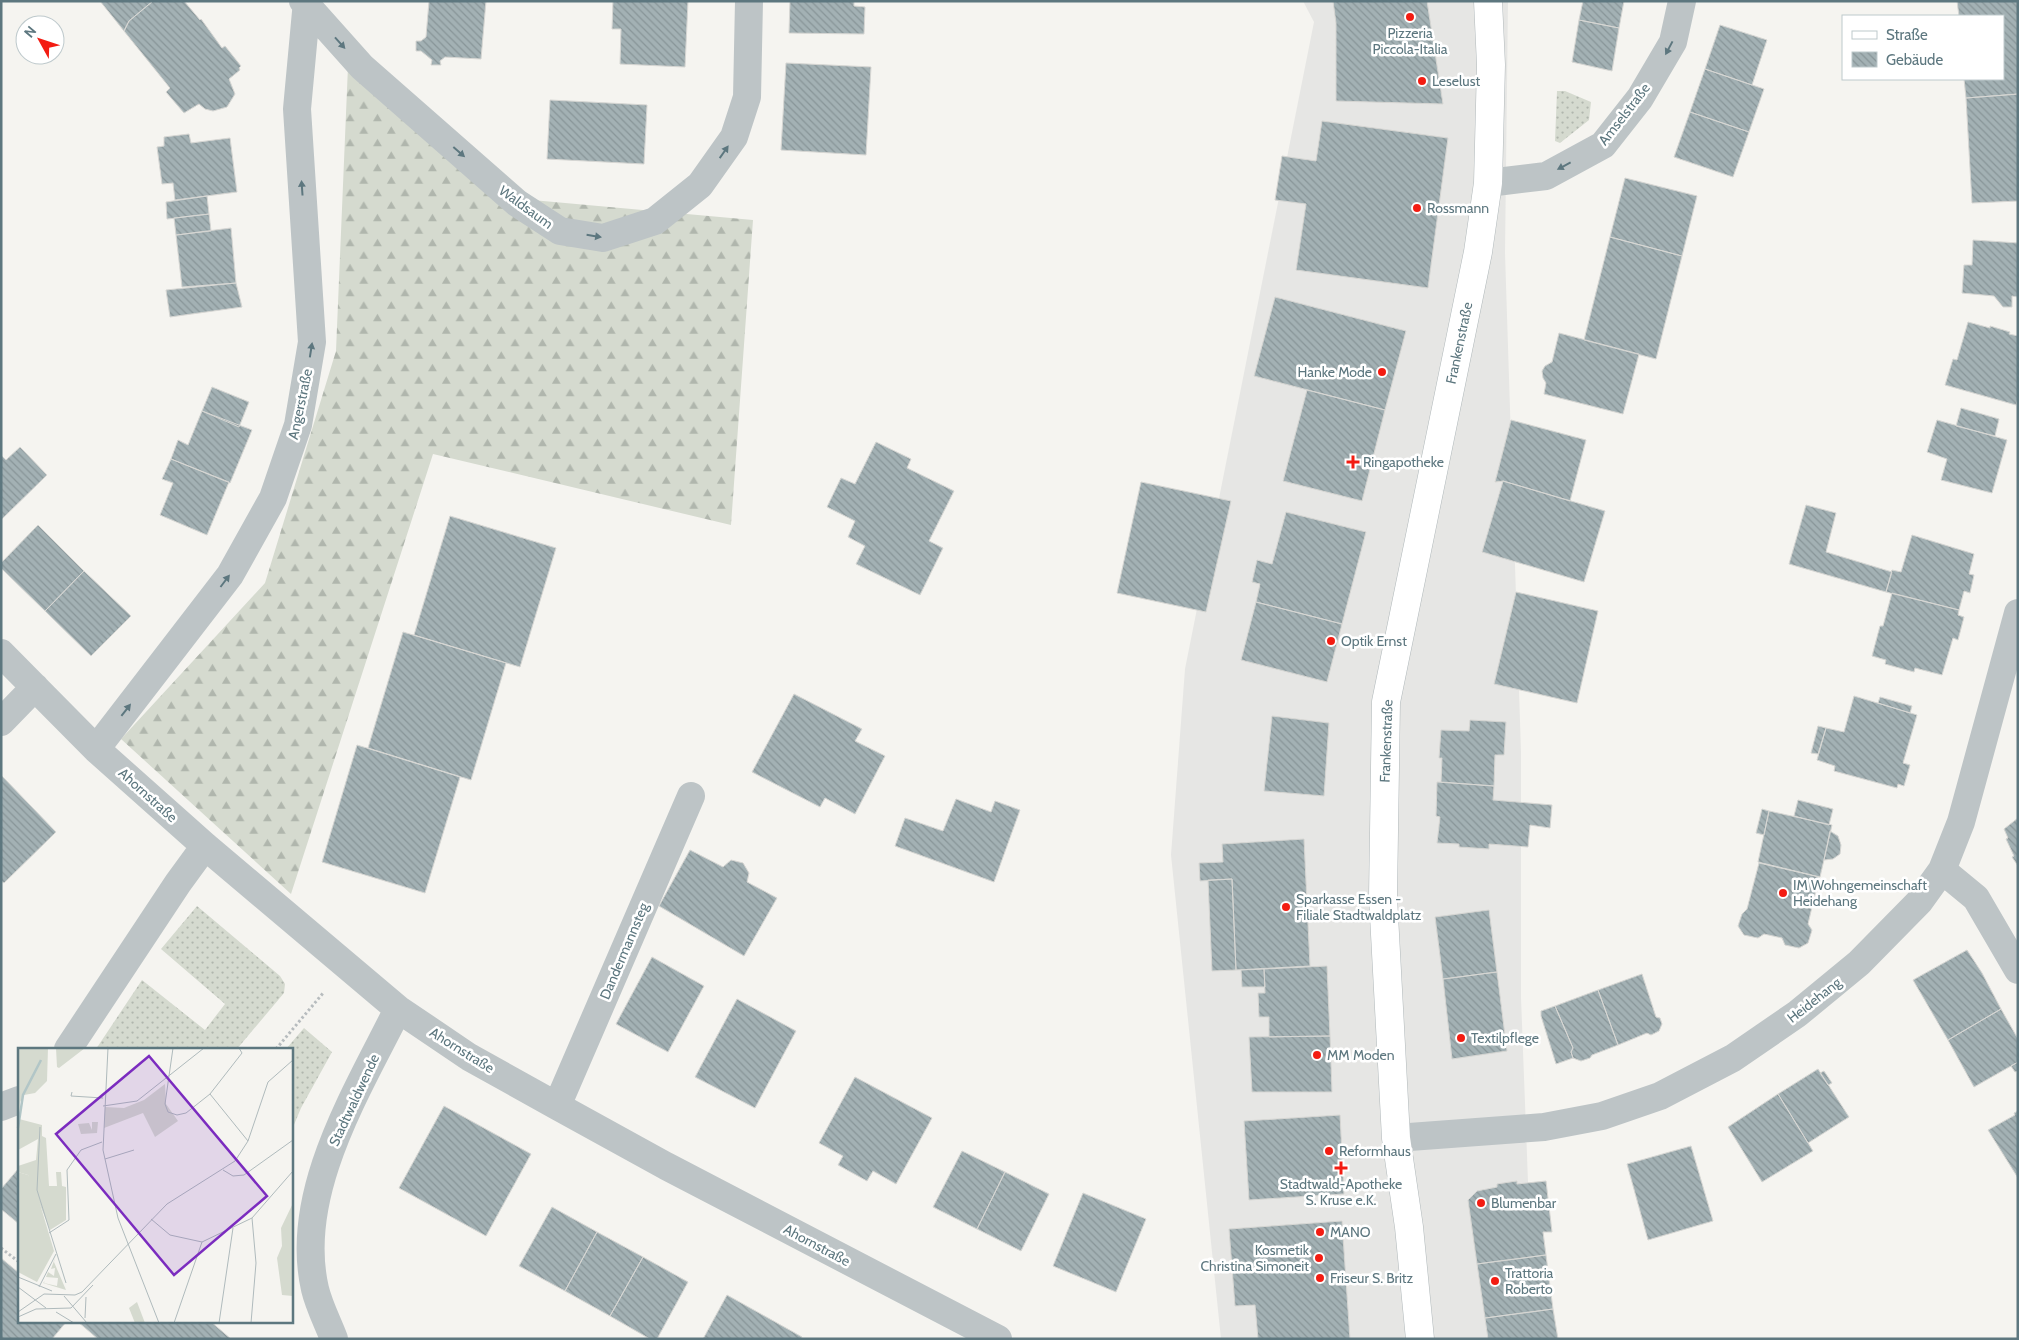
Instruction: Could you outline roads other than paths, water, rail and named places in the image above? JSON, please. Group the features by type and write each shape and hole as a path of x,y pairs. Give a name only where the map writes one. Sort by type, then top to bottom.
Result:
{"main road":[{"name":"Frankenstraße","path":"1420,1339 1396,1138 1383,896 1386,702 1478,252 1488,183 1491,65 1488,1"}],"street":[{"name":"Waldsaum","path":"306,3 362,67 517,203 560,231 603,238 655,221 700,185 734,137 747,97 749,1"},
{"name":"Amselstraße","path":"1488,183 1546,176 1603,145 1640,98 1673,42 1682,1"},
{"name":"Angerstraße","path":"96,749 230,575 274,498 298,425 312,342 296,109 306,3"},
{"name":"Heidehang","path":"1396,1138 1544,1128 1602,1116 1660,1096 1733,1058 1798,1014 1859,963 1919,902 1942,870 1960,822 2018,613"},
{"name":"Ahornstraße","path":"1,653 96,749 204,846 398,1009 468,1057 557,1106 998,1339"},
{"path":"1,722 35,687"},
{"name":"Dandermannsteg","path":"557,1106 691,796"},
{"path":"69,1048 204,846"},
{"path":"1942,870 1976,898 2018,970"},
{"name":"Stadtwaldwende","path":"334,1339 315,1289 310,1240 317,1192 334,1139 398,1009"},
{"path":"1,1107 18,1100"}],"place":[{"name":"Pizzeria Piccola-Italia","path":"1410,17"},
{"name":"Leselust","path":"1422,81"},
{"name":"Rossmann","path":"1417,208"},
{"name":"Hanke Mode","path":"1382,372"},
{"name":"Ringapotheke","path":"1353,462"},
{"name":"Optik Ernst","path":"1331,641"},
{"name":"IM Wohngemeinschaft Heidehang","path":"1783,893"},
{"name":"Sparkasse Essen - Filiale Stadtwaldplatz","path":"1286,907"},
{"name":"Textilpflege","path":"1461,1038"},
{"name":"MM Moden","path":"1317,1055"},
{"name":"Reformhaus","path":"1329,1151"},
{"name":"Stadtwald-Apotheke S. Kruse e.K.","path":"1341,1168"},
{"name":"Blumenbar","path":"1481,1203"},
{"name":"MANO","path":"1320,1232"},
{"name":"Kosmetik Christina Simoneit","path":"1319,1258"},
{"name":"Friseur S. Britz","path":"1320,1278"},
{"name":"Trattoria Roberto","path":"1495,1281"}]}
